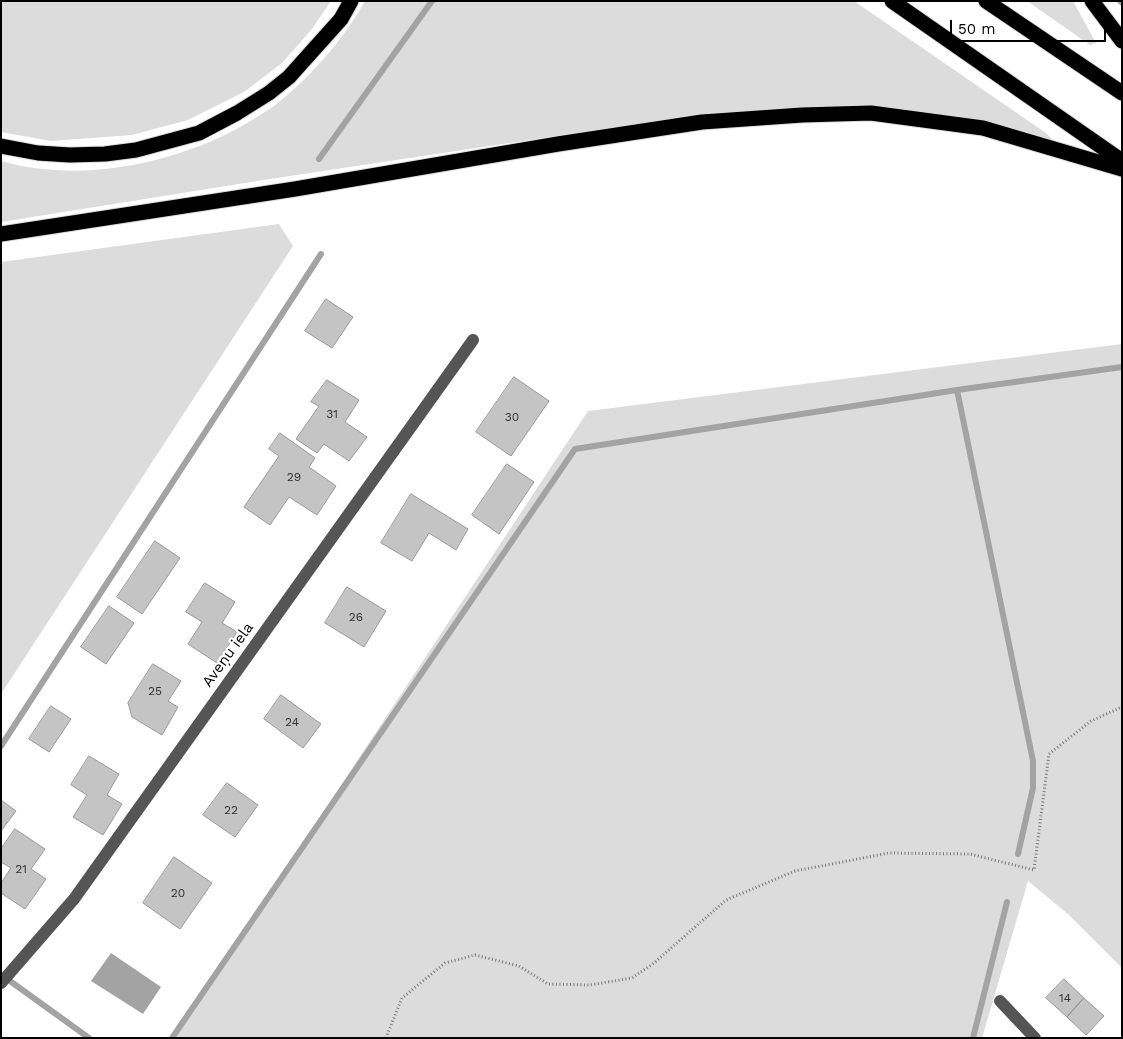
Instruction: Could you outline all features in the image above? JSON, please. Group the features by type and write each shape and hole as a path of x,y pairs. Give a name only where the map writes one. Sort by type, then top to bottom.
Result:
{"highway":[{"path":"1,146 38,153 70,155 105,154 136,150 199,133 261,98 289,77 342,18 351,1"},
{"path":"892,1 1122,161"},
{"path":"986,1 1122,93"},
{"path":"1092,1 1122,41"},
{"path":"1,234 296,189 558,144 702,122 802,115 871,113 983,128 1122,168"}],"street":[{"name":"Aveņu iela","path":"1,983 74,899 473,340"},
{"path":"1000,1000 1035,1038"}],"path":[{"path":"386,1038 402,998 446,963 475,954 519,966 548,984 590,985 632,978 654,963 726,900 795,871 889,853 970,854 1034,870 1049,754 1091,720 1122,707"}],"shaded area":[{"path":"1,1 331,1 312,29 282,63 244,92 188,120 132,135 51,141 1,132"},
{"path":"365,1 854,1 1052,139 1050,144 1000,128 773,111 629,125 1,222 1,161 33,168 66,171 134,165 167,157 229,133 257,117 292,91 337,43"},
{"path":"1027,1 1073,1 1096,43 1090,45"},
{"path":"279,224 293,246 1,694 1,262"},
{"path":"1122,344 1122,968 1069,915 1028,881 982,1038 174,1038 588,411"},
{"path":"111,953 161,987 143,1014 91,981"}],"building":[{"path":"326,299 353,317 332,348 305,331"},
{"path":"514,377 549,401 511,456 476,432"},
{"path":"327,380 359,400 345,422 367,437 349,461 324,444 317,453 296,439 319,406 311,402"},
{"path":"280,433 315,458 309,467 336,486 317,515 289,497 270,525 244,507 279,456 269,449"},
{"path":"507,464 534,482 499,534 472,515"},
{"path":"411,494 468,529 456,550 429,533 412,561 381,543"},
{"path":"155,541 180,558 142,614 117,597"},
{"path":"205,583 235,602 222,623 237,632 217,663 188,644 202,622 186,612"},
{"path":"347,587 386,611 364,647 325,623"},
{"path":"109,606 134,623 106,664 81,647"},
{"path":"153,664 181,681 168,701 178,707 162,735 132,717 128,703"},
{"path":"281,695 321,724 303,748 264,719"},
{"path":"51,706 71,719 49,752 29,739"},
{"path":"89,756 119,774 107,795 122,804 103,835 73,817 87,795 71,785"},
{"path":"227,783 258,805 235,837 203,815"},
{"path":"1,800 16,811 1,831"},
{"path":"15,829 45,849 31,869 46,879 25,909 1,893 1,883 11,868 1,862 1,849"},
{"path":"174,857 212,883 180,929 143,903"},
{"path":"1064,979 1084,998 1067,1017 1046,998"},
{"path":"1084,998 1104,1016 1086,1035 1067,1017"}],"waterway":[{"path":"319,159 432,1"},
{"path":"1,746 321,254"},
{"path":"172,1038 575,449 957,390 1122,367"},
{"path":"957,390 1033,761 1033,788 1018,854"},
{"path":"973,1038 1007,902"},
{"path":"10,981 89,1038"}]}
